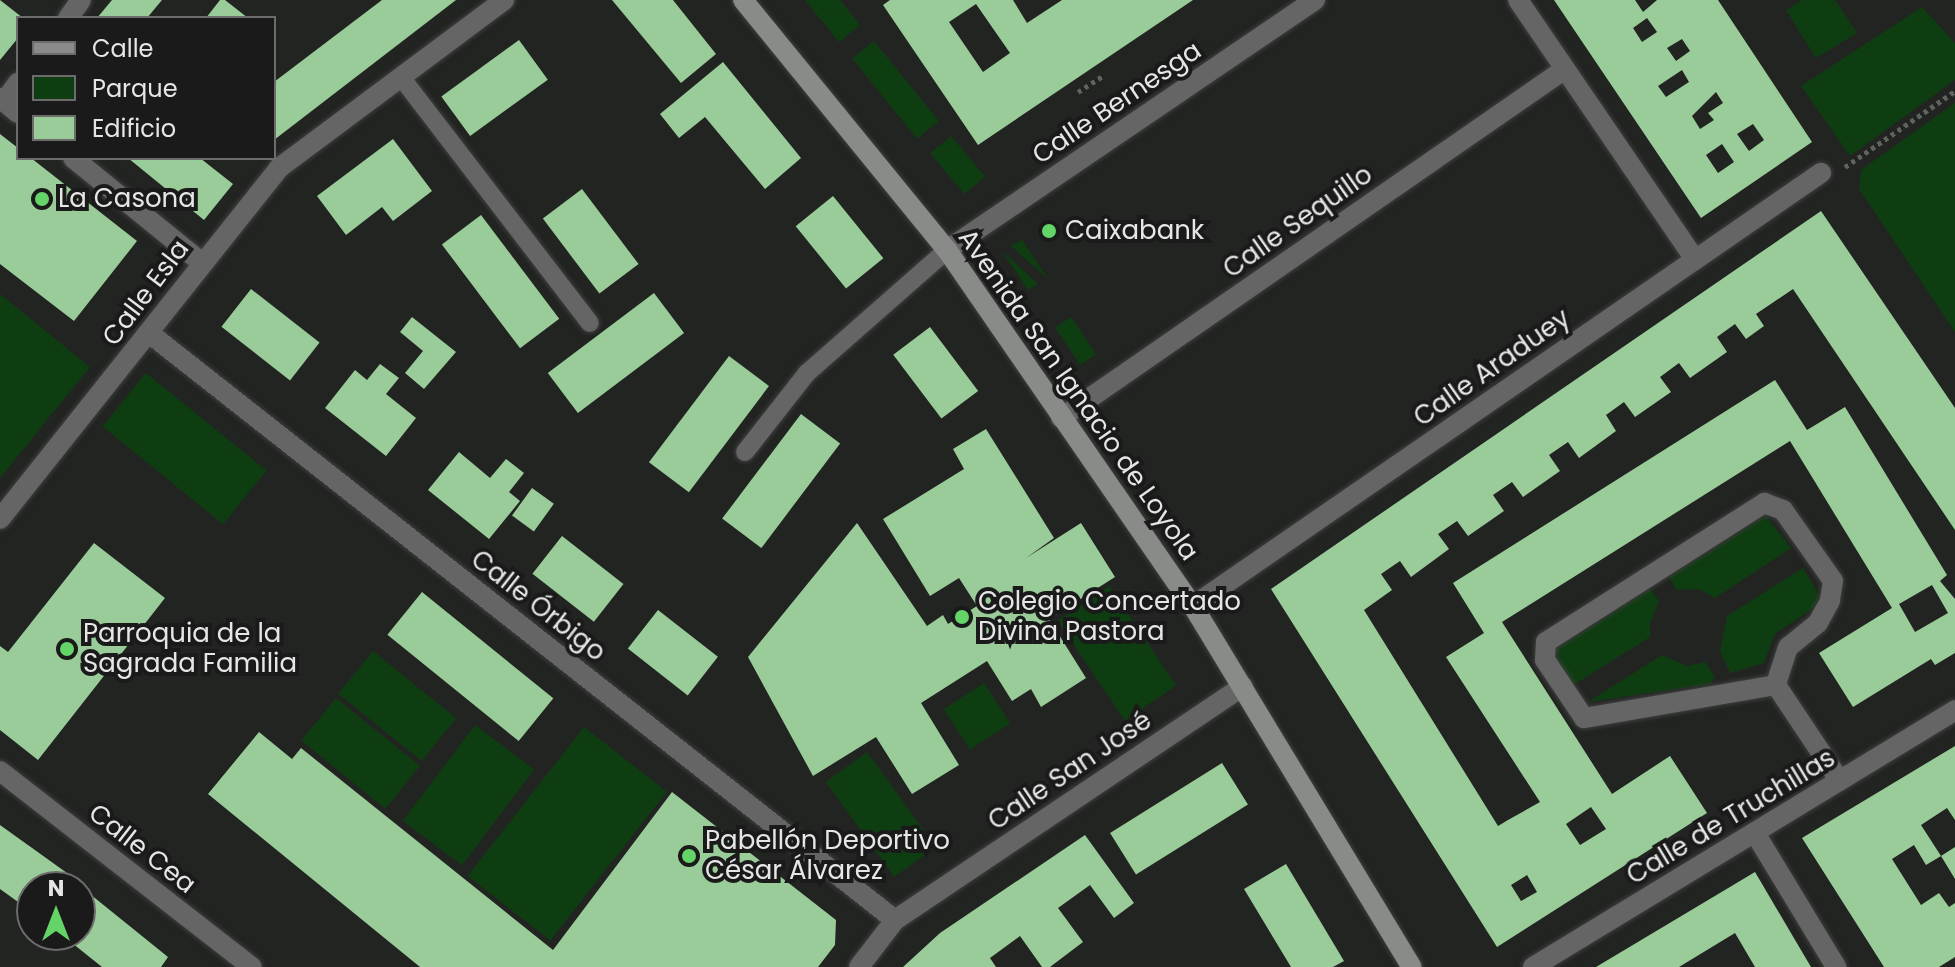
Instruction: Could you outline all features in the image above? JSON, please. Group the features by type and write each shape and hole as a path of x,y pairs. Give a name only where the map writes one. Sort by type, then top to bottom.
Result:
{"main road":[{"name":"Avenida San Ignacio de Loyola","path":"743,0 947,250 1193,606 1412,967"}],"street":[{"name":"Calle Esla","path":"0,519 149,333 201,262 279,168 504,0"},
{"name":"Calle Bernesga","path":"947,250 1315,0"},
{"path":"1518,0 1695,259"},
{"name":"Calle Sequillo","path":"1061,418 1565,69"},
{"path":"75,160 201,262"},
{"name":"Calle Araduey","path":"1193,606 1821,173"},
{"name":"Calle Órbigo","path":"149,333 895,920"},
{"path":"1764,503 1783,510 1833,581 1830,601 1818,623 1788,647 1776,685 1584,718 1545,660 1546,642 1764,503"},
{"path":"1776,685 1840,781"},
{"name":"Calle San José","path":"859,967 895,920 1243,686"},
{"name":"Calle de Truchillas","path":"1533,967 1955,710"},
{"name":"Calle Cea","path":"0,771 252,967"},
{"path":"1755,833 1836,967"}],"lane":[{"path":"401,77 590,323"},
{"path":"745,452 807,373 947,250"}],"path":[{"path":"1078,92 1103,76"},
{"path":"1821,173 1842,170 1955,91"}],"green space":[{"path":"805,0 840,0 860,25 839,42"},
{"path":"1802,0 1835,0 1857,33 1816,58 1786,10"},
{"path":"1922,7 1955,43 1955,80 1850,156 1801,86"},
{"path":"874,41 939,121 917,139 852,59"},
{"path":"1955,103 1955,332 1859,189 1861,170"},
{"path":"951,136 985,177 964,194 930,153"},
{"path":"1022,240 1048,279 1011,246"},
{"path":"1002,251 1038,284 1028,290"},
{"path":"0,294 90,367 0,478"},
{"path":"1071,317 1096,354 1080,365 1055,328"},
{"path":"146,373 266,471 223,524 103,427"},
{"path":"1766,516 1791,548 1715,598 1699,589 1677,590 1669,577"},
{"path":"1803,568 1818,593 1816,606 1775,634 1764,663 1730,673 1720,651 1727,616"},
{"path":"1109,586 1176,685 1125,720 1058,621"},
{"path":"1650,589 1659,601 1650,623 1650,637 1572,686 1557,662 1557,649"},
{"path":"373,651 456,718 422,761 338,694"},
{"path":"1662,655 1687,666 1705,662 1715,677 1710,684 1588,702"},
{"path":"984,683 1010,723 970,749 944,709"},
{"path":"336,698 420,766 385,809 301,741"},
{"path":"475,725 534,770 462,865 403,821"},
{"path":"584,727 667,792 550,941 468,876"},
{"path":"867,752 936,847 895,877 826,782"}],"building":[{"path":"0,0 20,16 16,16 16,40 0,60"},
{"path":"112,0 162,0 149,16 99,16"},
{"path":"220,0 225,0 245,16 208,16"},
{"path":"382,0 456,0 276,138 276,80"},
{"path":"612,0 673,0 716,54 681,83"},
{"path":"890,0 1013,0 1027,23 1062,0 1193,0 978,145 883,5","holes":["976,4 1010,53 983,72 949,22"]},
{"path":"1554,0 1635,0 1643,12 1657,0 1718,0 1812,142 1701,218","holes":["1647,18 1657,32 1642,42 1633,28","1682,39 1690,51 1676,61 1667,48","1682,70 1689,82 1666,97 1658,86","1716,92 1723,103 1708,113 1714,120 1700,129 1692,116","1753,124 1764,140 1749,151 1737,134","1722,144 1734,162 1718,173 1706,155"]},
{"path":"519,40 548,80 470,136 441,96"},
{"path":"723,62 801,158 765,189 705,117 679,138 660,114"},
{"name":"La Casona","path":"0,134 16,146 16,160 34,160 137,241 74,321 0,264"},
{"path":"393,139 432,191 393,221 382,207 346,235 317,196"},
{"path":"130,160 203,160 233,184 204,220"},
{"path":"582,189 639,264 599,294 543,218"},
{"path":"833,196 883,258 846,288 796,226"},
{"path":"1821,211 1955,408 1955,530 1793,289 1756,314 1764,326 1746,339 1735,324 1717,337 1727,352 1690,378 1679,363 1660,377 1671,392 1635,417 1624,402 1606,415 1616,431 1579,458 1568,442 1549,455 1560,471 1523,497 1512,482 1493,495 1504,511 1468,536 1457,521 1438,534 1449,549 1411,577 1400,561 1381,574 1392,590 1364,610 1498,826 1540,802 1446,657 1484,633 1453,583 1775,380 1807,430 1845,407 1947,575 1940,581 1955,599 1955,653 1935,665 1931,659 1853,707 1819,653 1892,608 1790,441 1502,622 1612,794 1670,756 1707,813 1497,947 1271,589","holes":["1932,585 1948,613 1915,632 1899,604","1591,807 1606,829 1580,845 1566,824","1527,875 1537,892 1521,901 1511,885"]},
{"path":"481,215 559,319 520,348 442,244"},
{"path":"251,289 320,343 290,380 221,327"},
{"path":"654,293 684,333 578,413 548,373"},
{"path":"412,317 456,352 424,389 405,373 423,351 400,332"},
{"path":"930,327 978,391 941,419 893,355"},
{"path":"729,356 769,386 689,492 649,462"},
{"path":"380,364 399,378 386,394 416,418 386,456 325,408 355,370 367,380"},
{"path":"801,414 840,443 761,548 722,519"},
{"path":"986,429 1054,538 1026,558 1081,523 1115,577 1049,619 1086,678 1041,707 1031,689 1012,701 987,661 921,703 959,765 912,794 876,737 813,776 748,657 857,523 927,626 943,615 948,624 977,606 959,578 930,596 883,519 964,469 953,449"},
{"path":"459,452 490,478 506,459 524,473 509,492 520,501 489,539 428,490"},
{"path":"532,488 554,504 534,531 512,516"},
{"path":"562,536 623,584 594,622 532,574"},
{"name":"Parroquia de la Sagrada Familia","path":"94,543 165,598 38,760 0,730 0,646 8,652"},
{"path":"422,592 553,698 519,741 387,635"},
{"path":"658,610 718,657 688,695 628,649"},
{"path":"259,732 292,759 301,748 553,950 672,792 836,920 835,945 818,967 420,967 208,794"},
{"path":"1955,746 1955,820 1947,808 1921,825 1941,856 1926,865 1914,845 1892,859 1921,905 1939,893 1949,907 1955,903 1955,957 1939,967 1884,967 1802,838"},
{"path":"1222,763 1248,805 1136,875 1110,833"},
{"path":"0,825 64,871 16,871 16,900 0,889"},
{"path":"1085,835 1134,903 1114,918 1090,885 1058,908 1083,942 1050,967 1042,967 1020,936 990,958 996,967 903,967 940,933"},
{"path":"1955,847 1955,879 1941,856"},
{"path":"1286,864 1344,961 1333,967 1291,967 1244,889"},
{"path":"1755,872 1811,967 1755,967 1735,933 1679,967 1596,967"},
{"path":"96,899 168,957 161,967 102,967 82,951 96,951"}],"place":[{"name":"La Casona","path":"42,199"},
{"name":"Caixabank","path":"1049,231"},
{"name":"Colegio Concertado Divina Pastora","path":"962,617"},
{"name":"Parroquia de la Sagrada Familia","path":"67,649"},
{"name":"Pabellón Deportivo César Álvarez","path":"689,856"}]}
